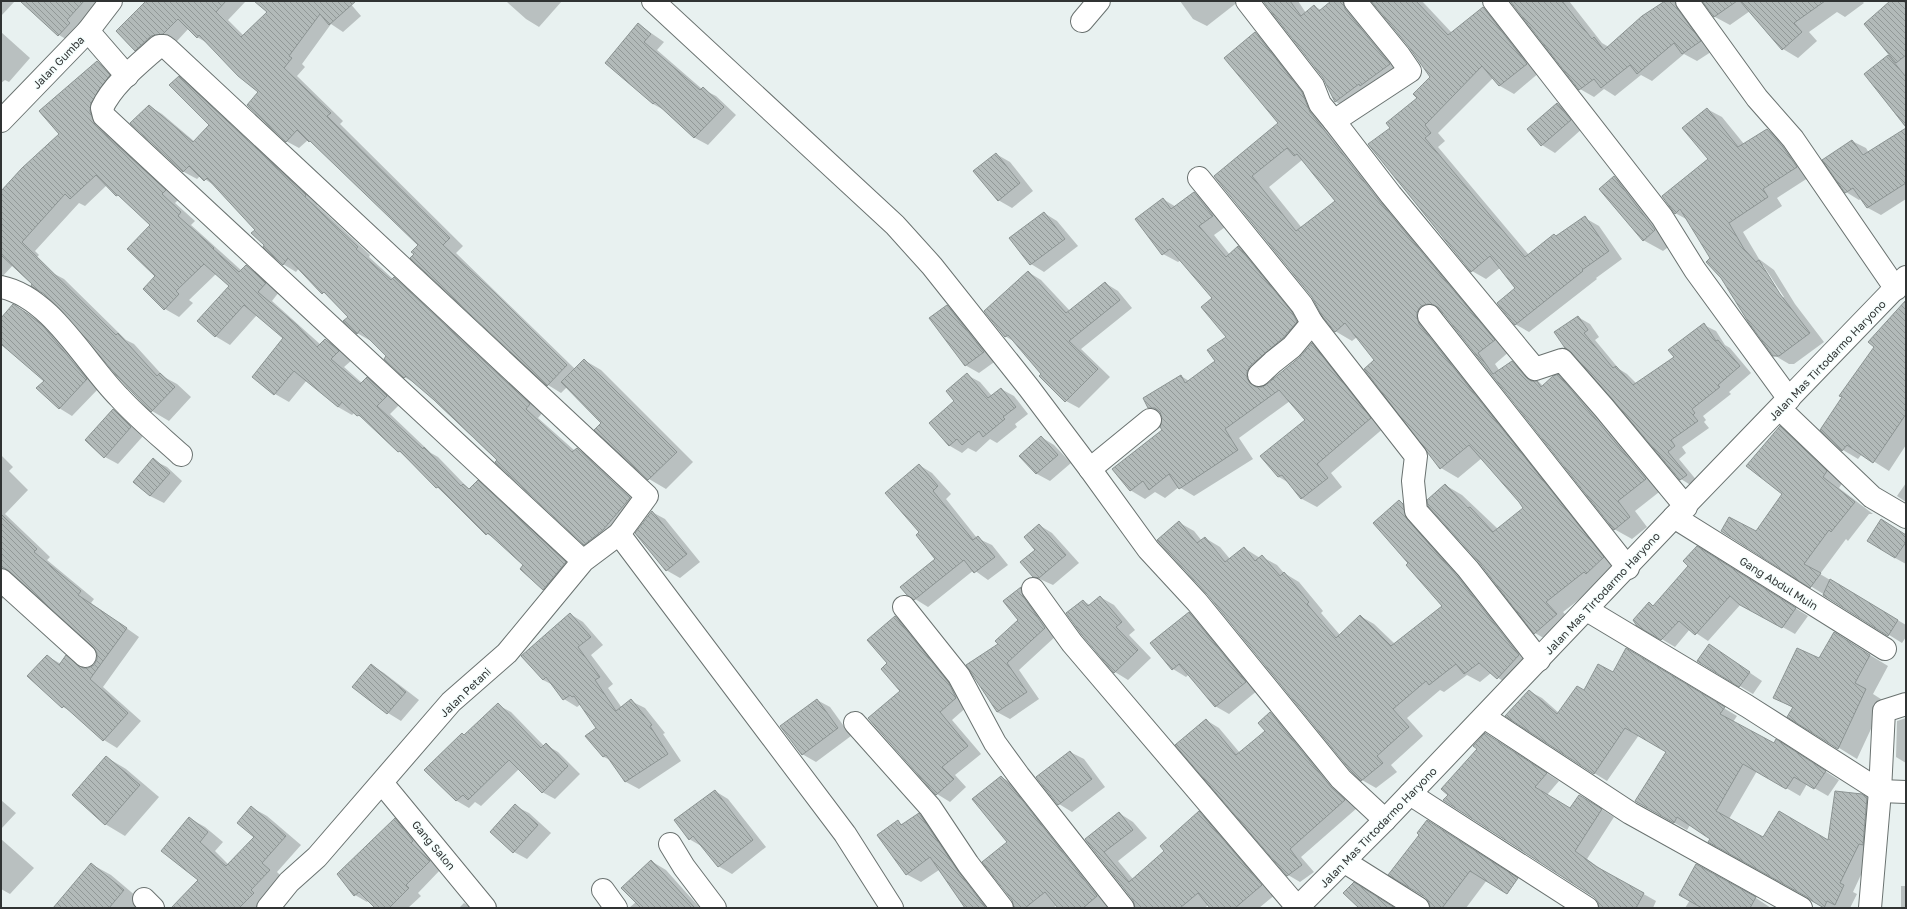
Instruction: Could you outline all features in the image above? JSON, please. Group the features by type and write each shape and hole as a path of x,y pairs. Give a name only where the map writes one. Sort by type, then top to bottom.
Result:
{"street":[{"name":"Jalan Gumba","path":"1,121 88,31 111,1"},
{"path":"653,1 895,225 932,266 1029,388 1090,469 1148,550 1197,602 1341,779 1385,820"},
{"path":"1082,21 1099,1"},
{"path":"1247,1 1313,86 1320,104 1334,121 1410,72 1399,55 1355,1"},
{"path":"1494,1 1662,217 1695,270 1785,404 1872,497 1906,516"},
{"path":"1687,1 1757,98 1793,139 1901,283"},
{"path":"88,31 127,76 106,100 102,108 104,116 583,561"},
{"name":"Jalan Petani","path":"127,76 159,46 164,46 168,49 647,496 619,534 583,561 507,653 451,702 382,784 316,858 289,882 268,908"},
{"name":"Gang Abdul Muin","path":"1334,121 1391,195 1535,369 1562,360 1604,408 1680,512 1885,649"},
{"path":"1199,178 1302,305 1312,323 1416,456 1413,482 1416,511 1468,569 1539,660"},
{"name":"Jalan Mas Tirtodarmo Haryono","path":"1298,908 1345,862 1901,283"},
{"path":"1,287 12,289 28,298 64,330 118,397 181,455"},
{"path":"1429,316 1628,568"},
{"path":"1259,375 1272,362 1292,347 1312,323"},
{"path":"1090,469 1150,420"},
{"path":"619,534 845,834 892,908"},
{"path":"1,580 85,656"},
{"path":"1033,590 1072,643 1298,908"},
{"path":"904,607 959,676 995,743 1122,908"},
{"path":"1587,610 1747,706 1880,791 1906,792"},
{"path":"1870,908 1880,791 1884,711 1906,704"},
{"path":"1484,717 1630,813 1801,908"},
{"path":"855,722 930,807 968,864 1002,908"},
{"name":"Gang Salon","path":"382,784 485,908"},
{"path":"1410,794 1588,908"},
{"path":"670,844 684,867 716,908"},
{"path":"1345,862 1418,908"},
{"path":"603,890 616,908"}],"building":[{"path":"20,1 84,1 67,20 70,23 58,36"},
{"path":"146,1 226,1 216,12 241,37 267,12 254,1 356,1 329,25 320,14 289,56 292,58 284,68 331,113 327,116 450,238 443,245 495,293 567,365 547,386 410,258 414,254 411,252 418,245 310,141 309,142 297,130 286,142 247,105 258,92 238,76 199,35 197,38 178,19 163,34 151,36 135,51 116,31"},
{"path":"1263,1 1290,1 1301,16 1314,5 1319,11 1331,1 1343,1 1345,9 1390,64 1335,102 1323,78"},
{"path":"1371,1 1416,1 1448,35 1483,7 1527,64 1499,86 1482,66 1425,125 1431,133 1425,138 1525,257 1554,234 1556,236 1585,216 1609,251 1582,270 1583,271 1515,325 1497,303 1515,288 1490,256 1471,272 1368,144 1390,128 1386,123 1417,98 1413,94 1430,77 1409,47"},
{"path":"1510,1 1562,1 1592,39 1594,37 1604,50 1642,16 1665,1 1675,1 1677,8 1701,41 1682,54 1674,43 1637,74 1630,65 1601,88 1594,79 1579,90"},
{"path":"1702,1 1737,1 1714,17"},
{"path":"1740,1 1825,1 1794,23 1802,32 1782,50"},
{"path":"1890,1 1906,1 1906,55 1896,63 1864,24"},
{"path":"638,23 651,34 644,42 700,90 703,87 724,107 694,138 655,102 653,104 605,63"},
{"path":"1255,32 1302,92 1310,112 1381,203 1495,340 1478,353 1493,374 1512,361 1526,377 1531,381 1537,381 1541,387 1553,376 1558,374 1646,479 1618,501 1630,517 1614,530 1439,308 1428,304 1421,306 1417,312 1419,324 1604,557 1586,574 1584,572 1546,602 1557,614 1534,634 1478,561 1428,506 1427,500 1445,484 1468,508 1470,507 1493,532 1523,508 1519,502 1469,445 1440,469 1364,369 1374,360 1345,323 1335,332 1322,316 1312,297 1214,176 1278,123 1224,58","holes":["1287,148 1294,156 1297,154 1335,201 1296,231 1252,176"]},
{"path":"1888,55 1906,77 1906,127 1864,74"},
{"path":"97,61 110,75 91,103 90,111 95,125 166,190 162,194 181,212 178,216 214,248 213,249 239,272 246,265 266,283 258,292 297,325 317,347 325,339 339,351 331,359 360,384 367,377 387,396 377,406 423,449 424,447 461,486 463,484 469,489 478,480 566,562 543,590 520,569 523,565 488,533 486,535 438,487 436,488 400,451 398,452 359,415 357,416 342,402 338,407 294,371 274,395 252,377 283,338 244,305 215,337 197,321 229,286 204,264 176,291 179,294 164,310 143,289 155,276 127,249 150,225 118,195 116,196 96,175 70,199 65,194 22,242 116,335 118,333 157,376 160,373 175,387 151,412 116,375 60,309 44,294 31,286 32,284 1,255 1,191 22,168 59,134 39,111"},
{"path":"179,76 306,195 305,197 358,247 356,249 391,280 394,277 530,404 526,409 572,452 577,448 630,498 603,530 584,545 495,462 497,460 434,400 406,376 404,378 384,359 386,356 360,330 357,334 343,321 348,317 324,292 322,294 288,258 283,265 263,247 264,245 251,233 255,230 207,178 204,181 189,166 183,172 130,123 149,105 193,142 209,125 169,85"},
{"path":"1557,103 1571,120 1541,146 1527,129"},
{"path":"1707,108 1738,147 1767,129 1783,147 1797,167 1763,189 1768,197 1729,223 1744,249 1756,262 1759,260 1780,294 1810,333 1779,356 1773,356 1749,323 1721,278 1706,262 1710,258 1680,209 1675,214 1662,196 1708,159 1682,128"},
{"path":"1906,128 1906,183 1867,208 1853,188 1845,193 1822,160 1852,140 1863,155"},
{"path":"996,153 1020,183 998,201 973,171"},
{"path":"1614,176 1655,230 1643,241 1599,189"},
{"path":"1194,192 1213,216 1199,226 1226,257 1238,246 1292,312 1297,322 1283,338 1250,366 1247,372 1247,378 1250,383 1256,387 1262,387 1267,384 1300,357 1312,343 1371,418 1317,464 1328,478 1301,499 1282,475 1278,477 1260,456 1305,420 1279,390 1225,429 1238,450 1179,489 1169,474 1149,490 1143,481 1130,491 1112,469 1162,430 1160,427 1162,418 1160,412 1155,408 1148,408 1143,398 1181,375 1185,383 1215,361 1207,350 1226,337 1201,307 1212,298 1170,249 1162,255 1135,219 1163,198 1171,209"},
{"path":"1044,212 1065,239 1030,265 1009,238"},
{"path":"1028,271 1066,313 1105,282 1120,300 1069,341 1098,369 1065,402 1039,376 1041,374 1008,335 1005,337 984,311"},
{"path":"1906,300 1906,414 1873,463 1847,445 1842,451 1820,430 1842,397 1839,396 1874,347 1868,342"},
{"path":"13,304 43,326 87,379 59,409 36,388 44,381 1,344 1,318"},
{"path":"947,305 984,352 965,366 929,318"},
{"path":"1578,316 1588,330 1584,333 1613,368 1616,366 1633,385 1674,357 1668,350 1704,323 1716,341 1718,340 1740,366 1718,385 1720,387 1692,409 1695,413 1693,415 1698,421 1671,440 1675,446 1668,452 1687,475 1680,480 1613,400 1571,352 1565,348 1554,332"},
{"path":"584,359 677,452 648,480 594,430 601,423 561,382"},
{"path":"967,373 988,398 1001,388 1016,407 1003,417 1005,419 983,437 979,431 962,445 957,439 949,446 929,423 954,401 946,391"},
{"path":"113,409 131,427 104,458 85,440"},
{"path":"1780,426 1827,471 1823,477 1855,502 1831,532 1829,530 1804,564 1821,573 1810,588 1721,531 1729,517 1756,531 1782,494 1746,466"},
{"path":"1041,436 1058,455 1036,474 1019,456"},
{"path":"153,458 170,473 150,496 133,482"},
{"path":"919,464 938,486 933,491 973,540 978,536 995,557 974,573 964,560 914,600 900,587 935,559 916,535 919,532 885,493"},
{"path":"1399,500 1403,504 1407,519 1458,577 1519,655 1497,679 1479,663 1464,674 1456,664 1429,685 1426,681 1393,709 1409,727 1377,756 1383,763 1361,781 1350,770 1207,594 1157,540 1179,521 1197,543 1205,537 1225,562 1244,547 1255,561 1262,555 1280,576 1284,572 1309,602 1307,604 1336,638 1360,615 1391,646 1442,606 1406,565 1408,563 1373,523"},
{"path":"652,511 687,554 666,571 635,533"},
{"path":"1,514 37,549 34,552 81,591 78,595 127,628 90,679 128,713 103,741 64,706 62,708 27,676 47,655 59,665 66,655 83,668 88,668 94,665 97,659 97,653 93,647 9,571 1,566"},
{"path":"1881,519 1906,535 1906,542 1895,558 1867,541"},
{"path":"1039,524 1066,555 1039,578 1033,577 1020,562 1035,550 1024,537"},
{"path":"1697,546 1796,608 1782,628 1740,605 1730,596 1695,635 1679,621 1661,640 1637,626 1633,620 1649,602 1653,606 1688,566 1683,561"},
{"path":"1830,579 1898,620 1888,636 1823,595"},
{"path":"1021,587 1023,596 1045,628 1007,663 1027,692 997,712 966,665 998,644 995,641 1018,620 1003,601"},
{"path":"1100,596 1122,622 1116,627 1138,650 1114,673 1082,635 1066,613 1083,600 1088,606"},
{"path":"1189,612 1246,682 1215,707 1179,664 1172,670 1150,643"},
{"path":"570,613 591,637 578,647 600,677 595,680 616,711 631,699 652,725 650,726 668,754 625,782 606,755 603,757 585,736 596,728 574,696 572,697 570,695 563,700 546,677 543,680 521,656"},
{"path":"895,616 949,683 956,698 940,712 968,746 942,767 954,779 936,795 868,718 900,691 881,669 887,663 867,640"},
{"path":"1834,632 1870,655 1855,683 1866,689 1838,749 1787,717 1793,707 1773,698 1797,648 1819,658"},
{"path":"1709,644 1750,672 1739,687 1697,661"},
{"path":"1626,648 1725,707 1720,714 1774,743 1776,739 1826,771 1814,789 1794,777 1786,789 1743,764 1716,811 1763,837 1779,811 1828,840 1835,791 1862,794 1867,797 1863,845 1859,844 1840,883 1844,885 1835,905 1827,901 1824,908 1708,842 1710,839 1677,817 1674,823 1635,801 1666,752 1625,728 1594,774 1505,716 1529,690 1557,714 1577,686 1584,690 1598,664 1613,672"},
{"path":"371,664 406,692 387,714 352,687"},
{"path":"817,699 838,728 802,755 780,726"},
{"path":"498,703 541,748 546,743 568,766 542,793 509,760 468,800 463,795 456,801 424,770 462,733 464,735"},
{"path":"1270,712 1331,787 1345,800 1290,849 1302,865 1287,876 1175,745 1206,719 1236,755 1265,731 1258,723"},
{"path":"1485,733 1547,773 1535,787 1570,808 1579,795 1602,809 1575,851 1597,867 1644,893 1636,908 1599,908 1598,902 1594,897 1443,800 1448,795 1441,789 1477,749 1473,746"},
{"path":"1070,751 1092,779 1058,805 1036,777"},
{"path":"106,756 140,785 105,825 72,795"},
{"path":"1001,776 1016,792 1097,896 1083,908 1058,908 1045,892 1025,908 1014,908 1012,900 982,862 1007,842 972,799"},
{"path":"715,790 753,840 718,867 693,836 689,840 674,820"},
{"path":"515,804 538,825 513,853 490,832"},
{"path":"251,806 286,836 262,863 270,870 251,890 254,893 239,908 171,908 198,880 161,851 189,817 208,832 200,842 226,866 254,837 237,823"},
{"path":"1199,811 1262,885 1235,908 1210,908 1198,893 1180,908 1135,908 1133,900 1085,839 1119,812 1133,830 1104,852 1129,882 1164,851 1160,846"},
{"path":"919,813 958,871 986,908 965,908 930,857 906,875 877,835 898,820 901,825"},
{"path":"395,818 413,841 411,843 430,861 406,885 409,888 389,908 375,908 359,892 354,896 337,874"},
{"path":"1427,820 1518,878 1507,894 1470,871 1442,908 1430,908 1429,902 1425,897 1388,875 1419,835 1417,833"},
{"path":"651,860 695,908 641,908 621,888"},
{"path":"91,863 124,890 109,908 53,908"},
{"path":"1696,864 1756,897 1750,908 1702,908 1679,895"},
{"path":"1354,882 1395,908 1359,908 1343,893"}]}
